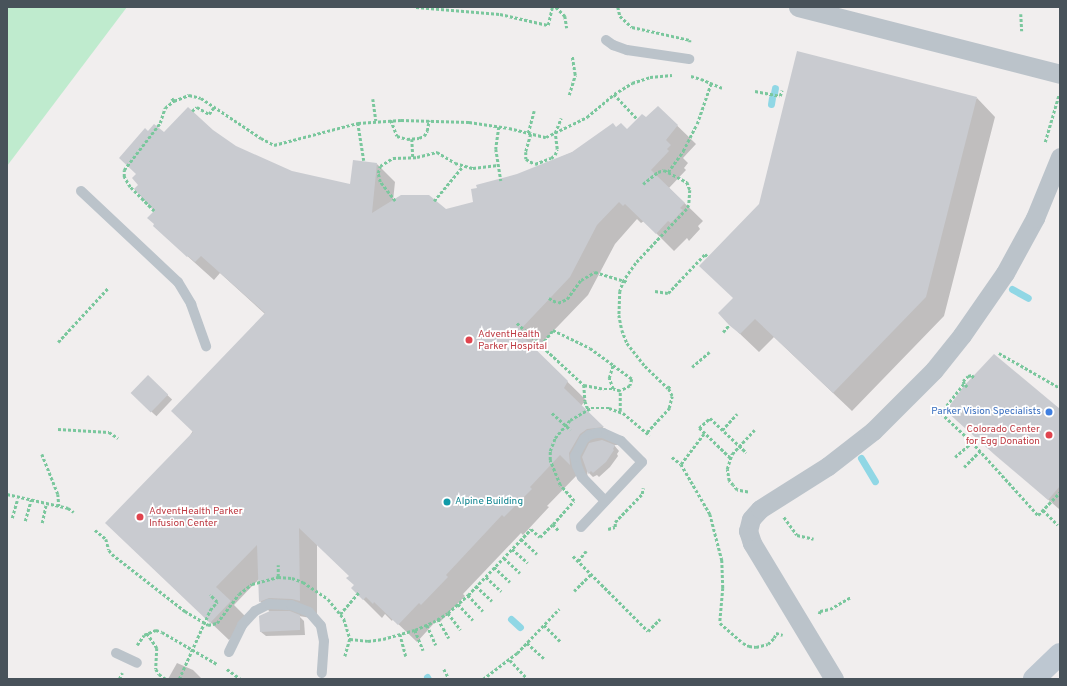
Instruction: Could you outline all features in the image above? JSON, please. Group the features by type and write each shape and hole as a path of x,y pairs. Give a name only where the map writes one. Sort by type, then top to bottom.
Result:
{"main road":[{"path":"1034,679 1060,654"},
{"path":"1050,679 1060,673"}],"street":[{"path":"798,7 1060,74"},
{"path":"834,679 752,543 748,531 751,519 760,509 828,466 873,431 934,370 962,335 1005,273 1035,218 1060,157"}],"lane":[{"path":"606,40 613,45 627,50 689,59"},
{"path":"81,191 178,282 191,304 206,346"},
{"path":"581,527 642,462 621,441 603,433 593,434 584,440 576,452 577,466 586,482 605,501"},
{"path":"229,652 242,625 255,611 269,604 291,605 310,612 321,626 324,641 322,673"},
{"path":"116,653 137,663"}],"path":[{"path":"416,7 500,14 548,25 552,7"},
{"path":"556,7 565,16 567,28"},
{"path":"618,7 620,16 632,27 690,40 689,46"},
{"path":"1021,14 1022,31"},
{"path":"569,94 575,75 572,56"},
{"path":"154,211 130,187 124,177 124,170 160,123 165,108 174,99 192,95 201,98 266,142 274,145 358,123 391,120 469,122 546,137 591,115 614,94 632,83 650,77 675,75"},
{"path":"688,76 722,88"},
{"path":"668,172 683,151 697,124 711,83"},
{"path":"755,91 780,96 782,90"},
{"path":"614,94 637,120"},
{"path":"1042,149 1056,107 1058,95 1060,94"},
{"path":"373,100 376,121"},
{"path":"192,111 197,107 209,114 214,107"},
{"path":"534,111 526,159 535,164 553,157 556,152 557,147 555,133 560,118"},
{"path":"391,120 397,136 401,139 412,139 424,136 427,131 429,120"},
{"path":"358,123 364,161"},
{"path":"499,127 496,149 501,181"},
{"path":"412,139 413,158"},
{"path":"395,201 380,182 378,169 393,158 413,158 437,152 463,166 479,169 498,165"},
{"path":"434,201 463,166"},
{"path":"643,184 661,170 687,182 690,190 689,206 636,263 624,280 620,291 620,323 624,337 634,353 668,388 672,396 669,408 647,432"},
{"path":"655,291 668,293 705,254 708,257"},
{"path":"549,298 558,302 567,299 585,277 595,272 628,282"},
{"path":"58,342 108,288"},
{"path":"517,323 584,385 604,389 613,388 620,391 630,386 632,379 590,348 553,330 541,344"},
{"path":"723,332 729,325"},
{"path":"692,367 709,352"},
{"path":"999,353 1060,388"},
{"path":"613,365 609,378 613,388"},
{"path":"974,378 972,375 968,376 963,381 966,385 941,413 972,442 1038,515 1060,492"},
{"path":"584,385 585,401 588,409"},
{"path":"668,388 671,385"},
{"path":"620,391 620,411"},
{"path":"552,413 576,434"},
{"path":"722,430 737,414"},
{"path":"730,458 699,428 710,418 746,452"},
{"path":"58,429 109,432 118,438"},
{"path":"752,492 737,490 729,481 727,469 730,458 754,430"},
{"path":"681,464 704,434"},
{"path":"968,438 971,434"},
{"path":"955,457 972,442"},
{"path":"964,467 980,451"},
{"path":"42,454 58,494 58,506"},
{"path":"672,457 681,464 707,507 718,541 722,560 723,576 720,623 743,643 749,646 756,647 768,644 772,642 776,633 786,635"},
{"path":"608,529 615,527 615,522 642,494 643,488"},
{"path":"7,494 58,506 74,512"},
{"path":"25,521 31,500"},
{"path":"12,518 17,501"},
{"path":"42,523 46,504"},
{"path":"1043,510 1058,525"},
{"path":"782,513 797,535 814,539"},
{"path":"350,639 375,640 415,630 427,625 448,613 468,596 531,529 540,537 552,524 559,531"},
{"path":"95,530 106,539 109,550 112,554 185,611 208,625 214,625 219,621 246,588 266,579 278,577 297,580 317,590 333,604 347,626 350,639 345,656"},
{"path":"521,539 538,554"},
{"path":"512,549 528,563"},
{"path":"578,561 586,551"},
{"path":"573,556 648,631 660,619"},
{"path":"504,558 520,573"},
{"path":"278,565 278,577"},
{"path":"494,567 510,582"},
{"path":"574,592 591,574"},
{"path":"486,576 501,591"},
{"path":"476,586 492,601"},
{"path":"340,614 360,591"},
{"path":"179,679 210,610 217,602 210,595"},
{"path":"468,596 483,611"},
{"path":"819,614 820,611 830,609 851,596"},
{"path":"458,604 473,620"},
{"path":"483,679 510,660 559,609"},
{"path":"448,613 461,630"},
{"path":"438,619 449,638"},
{"path":"427,625 436,645"},
{"path":"544,625 561,642"},
{"path":"134,649 141,638 156,630 230,670 241,679"},
{"path":"415,630 423,650"},
{"path":"148,633 157,648 158,672 166,679"},
{"path":"400,634 406,656"},
{"path":"527,643 545,658"},
{"path":"510,660 526,677"},
{"path":"444,669 449,679"}],"green space":[{"path":"7,7 127,7 7,166"}],"building":[{"path":"797,51 977,97 926,297 833,393 755,319 740,334 729,325 718,313 733,298 699,266 759,204"},
{"name":"AdventHealth Parker Hospital","path":"658,106 678,125 666,140 671,145 667,149 669,151 651,170 685,203 680,208 683,210 671,223 668,221 656,234 625,204 623,206 619,202 597,225 570,277 518,332 568,381 564,388 604,427 587,429 580,434 569,453 570,465 560,455 530,487 532,489 504,517 502,515 446,575 448,577 421,605 419,603 398,625 374,602 373,604 366,597 363,600 351,588 354,585 346,578 349,576 299,528 300,601 292,599 269,598 259,602 257,545 216,587 231,601 210,623 105,523 193,432 171,411 265,313 201,256 195,262 188,256 187,257 153,226 154,224 147,218 154,211 134,189 138,185 132,178 136,174 119,158 145,128 148,131 154,124 164,132 188,107 213,130 236,146 292,171 350,184 353,160 377,163 372,213 401,195 429,195 446,209 473,202 471,189 477,188 476,185 517,174 572,152 613,123 616,127 621,123 627,129 642,114 646,117"},
{"path":"994,354 1060,409 1060,486 1048,500 946,411 963,387"},
{"path":"148,375 168,394 151,412 131,393"},
{"path":"602,440 615,445 614,450 606,462 593,473 591,471 588,474 582,457 589,443"},
{"path":"270,611 290,611 300,615 300,630 260,632 259,616"}],"waterway":[{"path":"774,93 775,88"},
{"path":"771,104 772,98"},
{"path":"1012,289 1028,298"},
{"path":"861,458 875,481"},
{"path":"511,619 520,627"}],"place":[{"name":"AdventHealth Parker Hospital","path":"469,340"},
{"name":"Parker Vision Specialists","path":"1049,412"},
{"name":"Colorado Center for Egg Donation","path":"1049,435"},
{"name":"Alpine Building","path":"447,502"},
{"name":"AdventHealth Parker Infusion Center","path":"140,517"}]}
